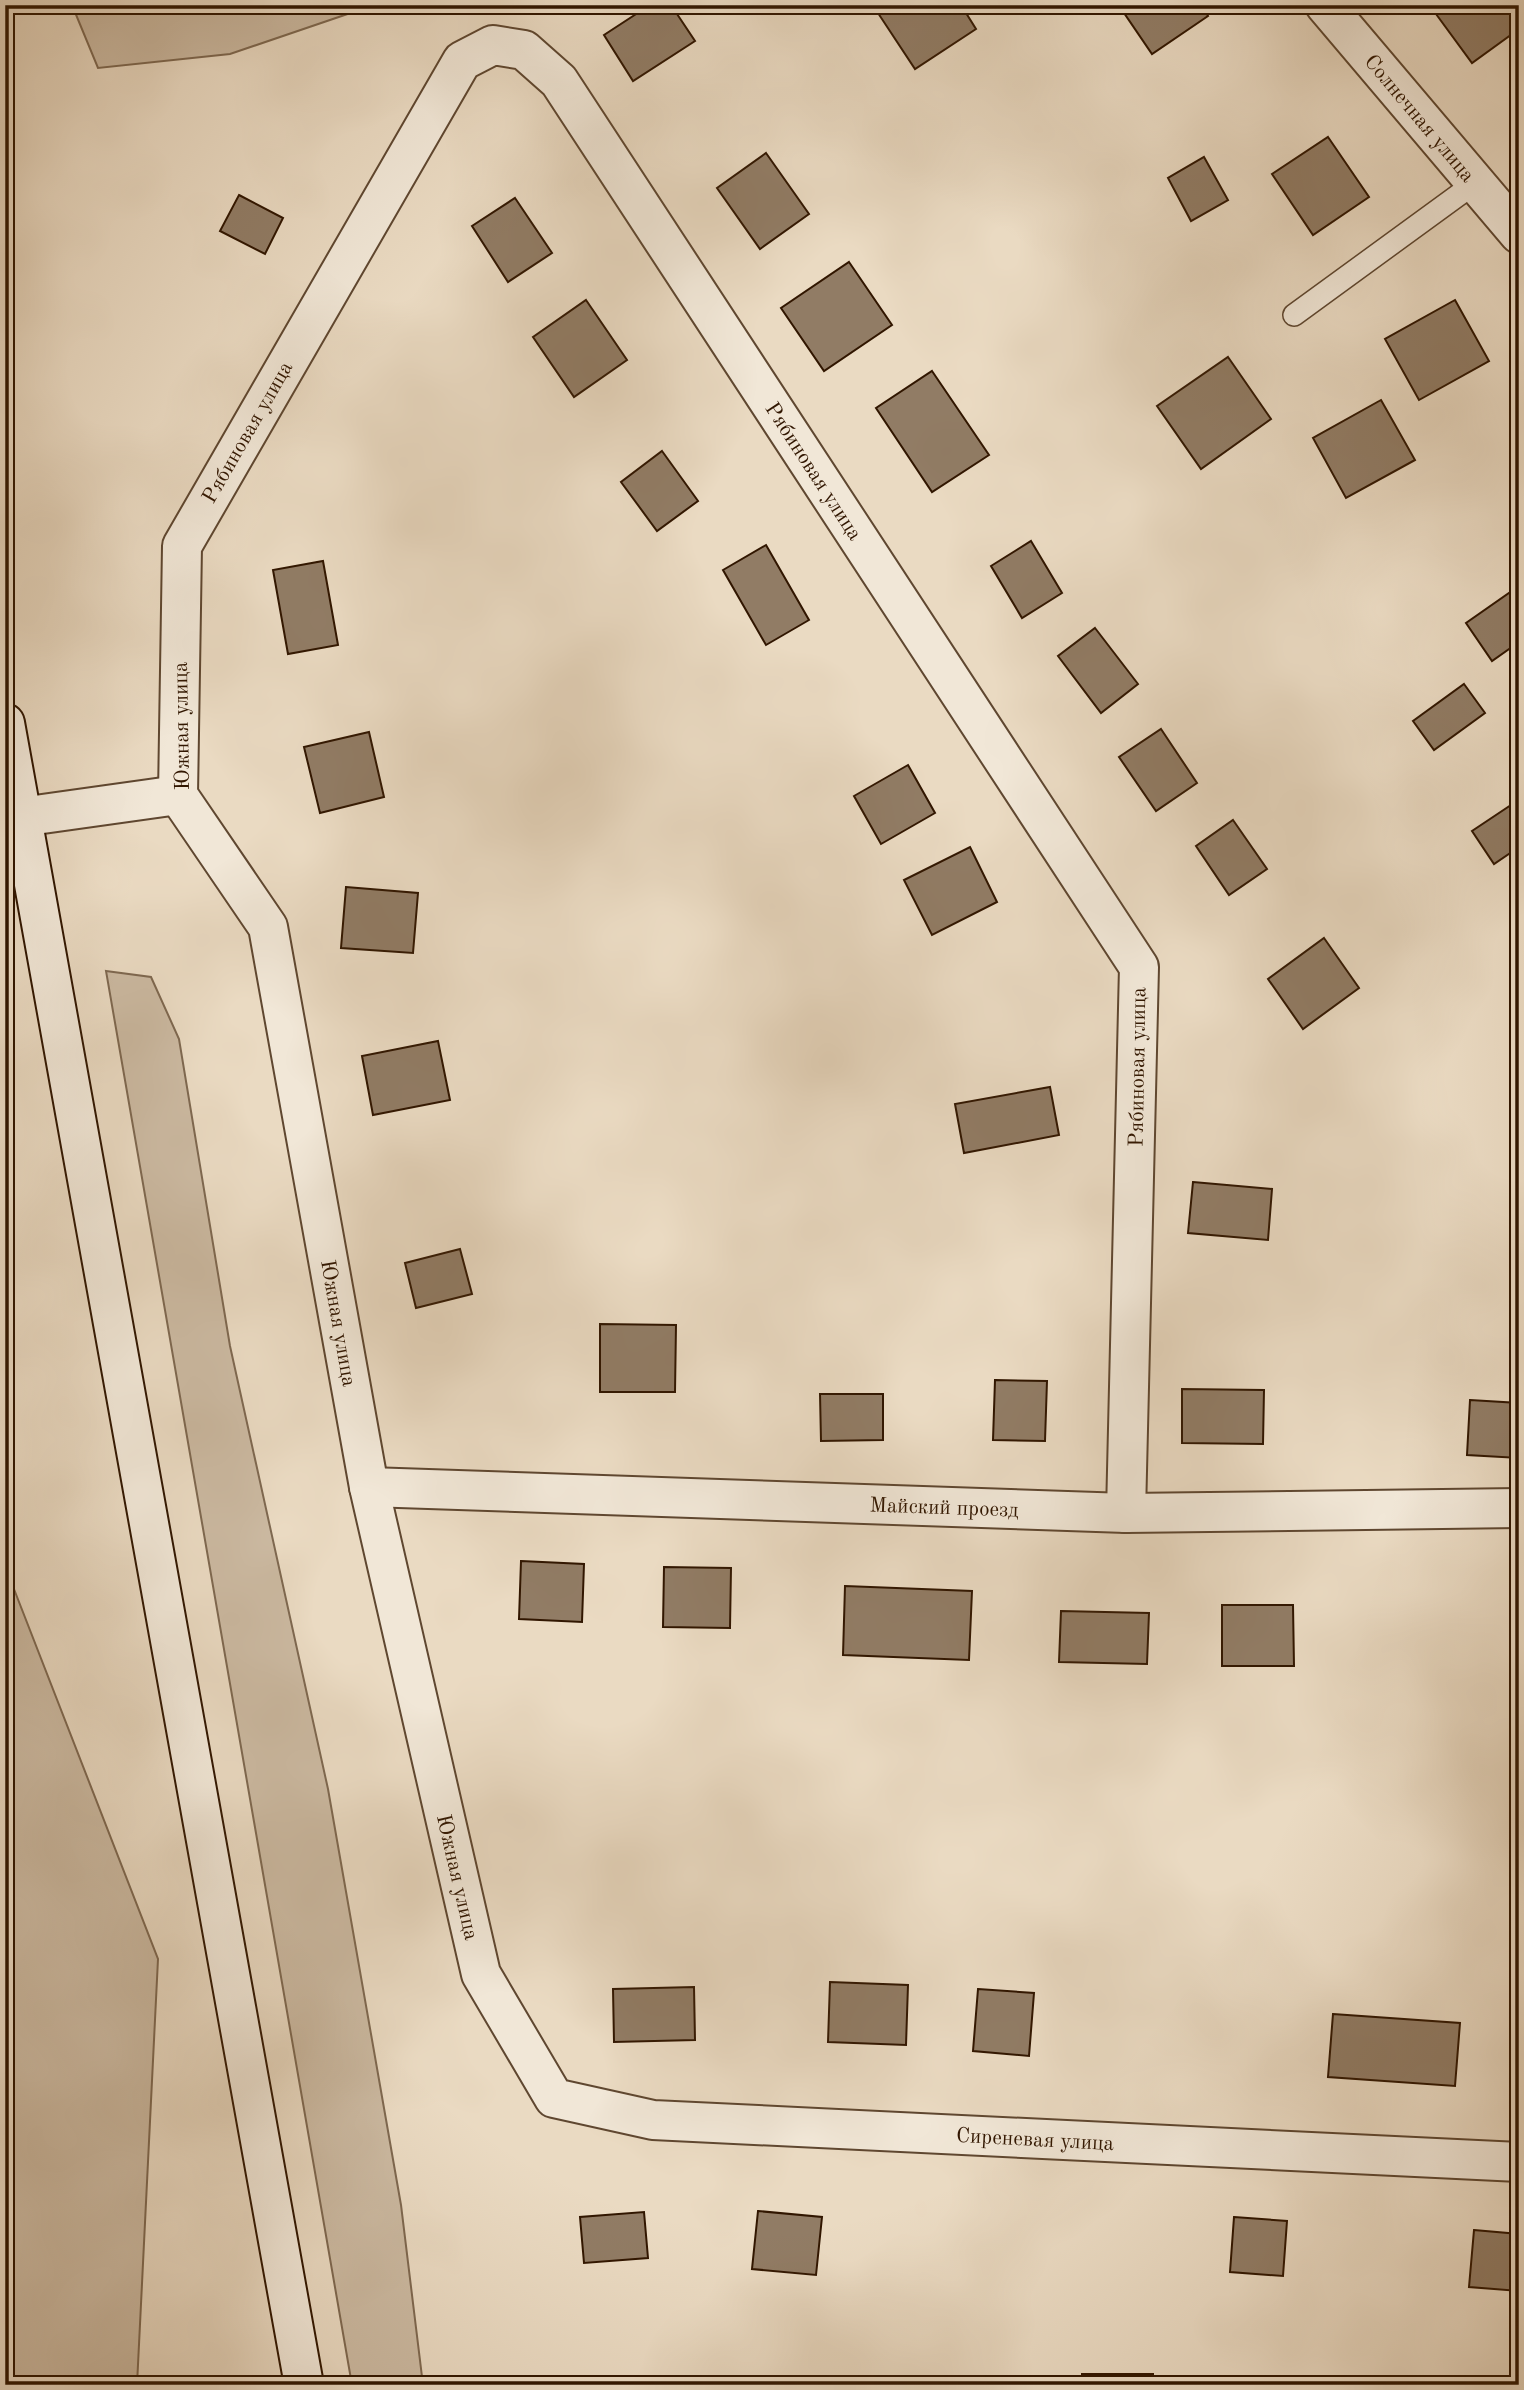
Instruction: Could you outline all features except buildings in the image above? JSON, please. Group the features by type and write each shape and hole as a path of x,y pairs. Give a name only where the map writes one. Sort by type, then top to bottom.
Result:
{"street":[{"name":"Солнечная улица","path":"1325,5 1518,231"},
{"name":"Рябиновая улица","path":"182,546 462,61 493,45 524,50 559,81 1139,967 1126,1513"},
{"name":"Южная улица","path":"182,546 178,795 268,927 369,1487 481,1974 554,2098"},
{"path":"5,723 304,2385"},
{"path":"21,817 178,795"},
{"name":"Майский проезд","path":"369,1487 1126,1513 1519,1508"},
{"name":"Сиреневая улица","path":"554,2098 653,2120 1519,2162"}],"lane":[{"path":"1294,315 1475,183"}],"shaded area":[{"path":"72,5 374,5 230,54 98,68"},
{"path":"106,971 151,977 179,1039 230,1346 328,1789 401,2205 423,2385 352,2385"},
{"path":"5,1566 158,1959 137,2385 5,2385"}]}
